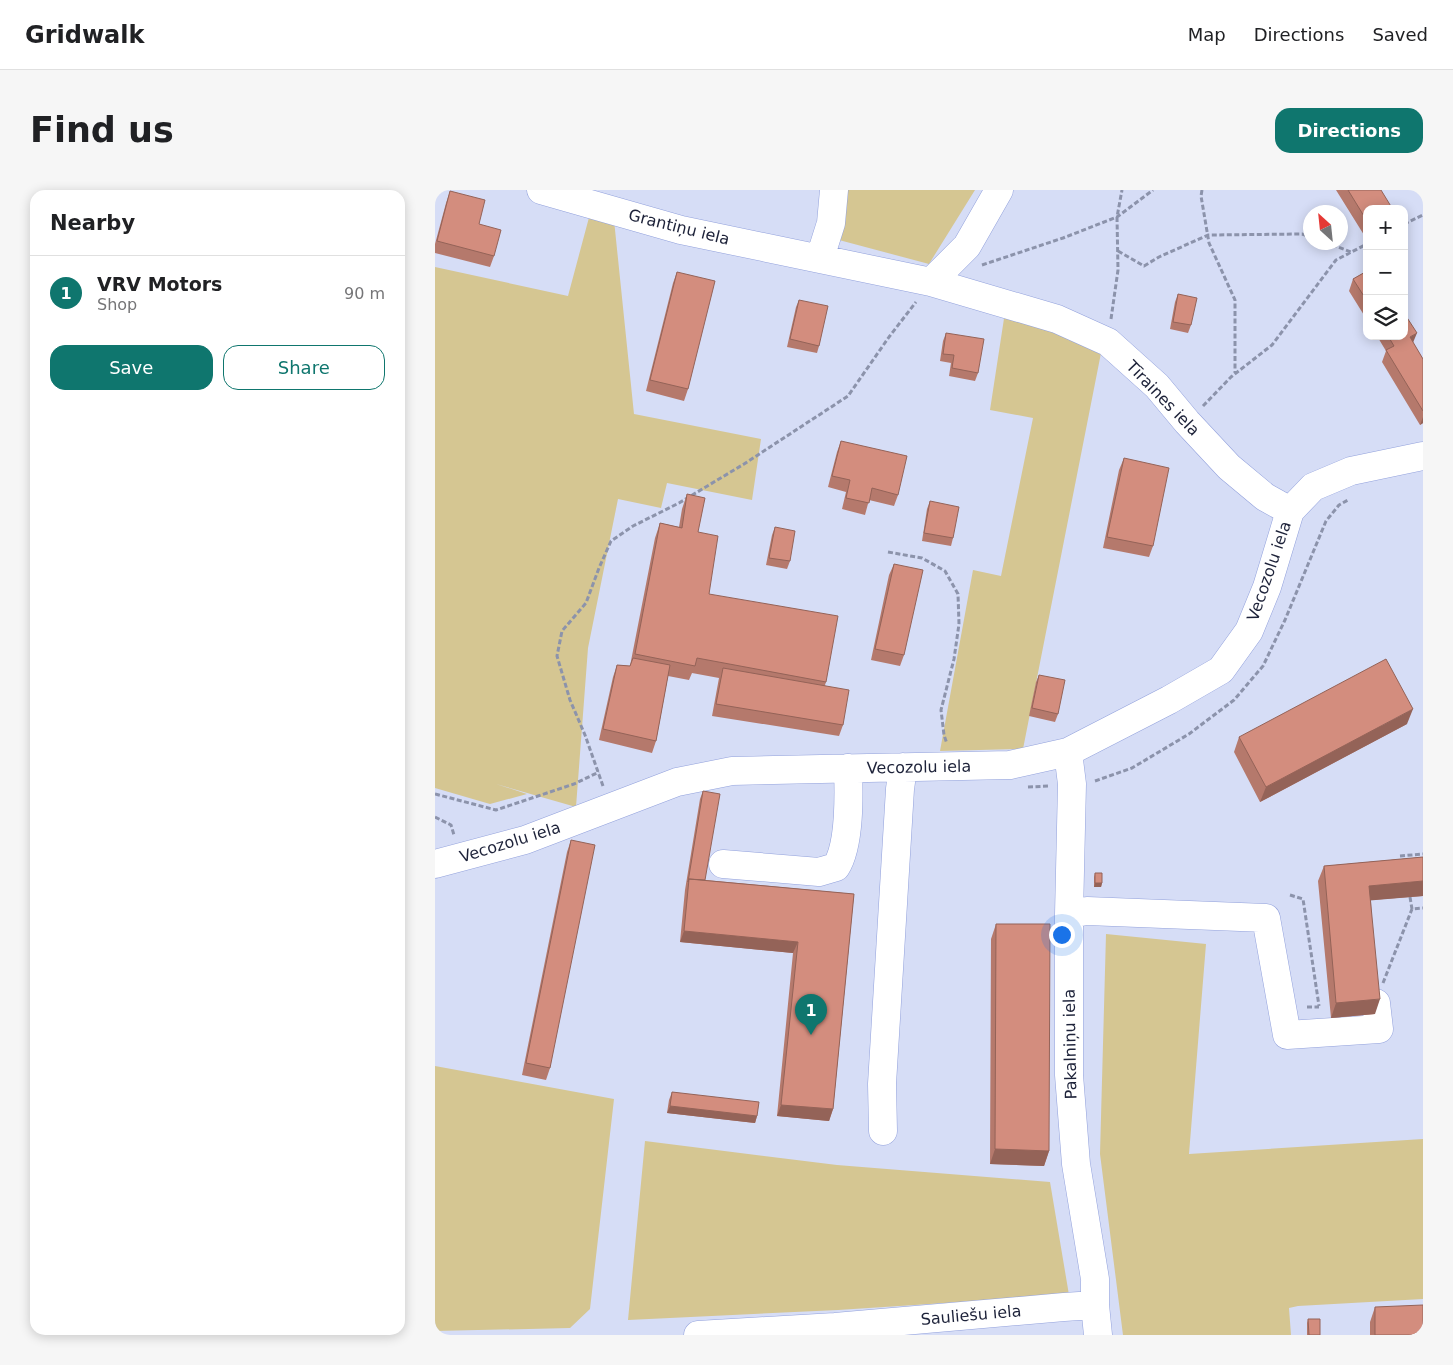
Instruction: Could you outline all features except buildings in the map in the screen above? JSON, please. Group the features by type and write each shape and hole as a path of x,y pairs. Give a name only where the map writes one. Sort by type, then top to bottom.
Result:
{"street":[{"name":"Grantiņu iela","path":"541,190 681,230 820,258"},
{"path":"820,258 831,223 834,190"},
{"path":"931,282 967,246 999,190"},
{"name":"Tīraines iela","path":"820,258 931,282 1057,319 1108,342 1157,386 1229,467 1265,496 1290,511"},
{"path":"1290,511 1313,487 1351,471 1423,456"},
{"name":"Vecozolu iela","path":"435,864 525,840 677,782 733,771 1010,765 1068,752 1169,700 1221,670 1249,631 1267,587 1290,511"},
{"name":"Pakalniņu iela","path":"1068,752 1072,784 1069,914 1069,1075 1076,1164 1095,1279 1098,1335"},
{"path":"883,1131 883,1074 900,789 903,767"},
{"path":"723,864 819,872 836,868 841,859 847,827 848,768"},
{"path":"1069,914 1087,911 1266,918 1287,1035 1379,1029 1376,1003"},
{"name":"Sauliešu iela","path":"698,1335 835,1327 1064,1306 1095,1305"}],"path":[{"path":"1108,342 1118,270 1117,217 1122,190"},
{"path":"978,267 1117,217 1153,190"},
{"path":"1202,190 1201,196 1209,243 1235,300 1235,373"},
{"path":"1408,222 1423,216"},
{"path":"1118,251 1144,266 1208,235 1303,234"},
{"path":"1187,422 1235,373 1272,345 1336,260 1363,246"},
{"path":"1346,250 1351,252"},
{"path":"611,808 585,735 570,700 557,656 562,631 587,603 611,541 633,526 679,503 744,464 848,396 889,337 931,282"},
{"path":"1023,787 1089,783 1133,768 1189,734 1234,700 1263,666 1285,620 1326,521 1339,505 1354,498"},
{"path":"888,552 922,558 945,571 958,594 959,624 954,659 941,710 944,735 955,766"},
{"path":"435,794 496,810 574,784 599,772"},
{"path":"1400,856 1423,854"},
{"path":"1290,895 1303,898 1319,1006"},
{"path":"1376,1003 1411,909 1410,897"},
{"path":"1411,909 1423,908"}],"shaded area":[{"path":"845,190 975,190 929,264 839,240"},
{"path":"591,210 614,220 634,414 761,439 752,500 667,483 661,508 618,499 588,648 576,807 496,784 527,794 490,804 435,788 435,267 568,296"},
{"path":"1005,312 1057,326 1101,353 1023,749 940,751 973,570 1001,576 1033,418 990,410"},
{"path":"1106,934 1206,944 1189,1154 1423,1139 1423,1299 1289,1308 1291,1335 1123,1335 1100,1154"},
{"path":"435,1066 614,1099 590,1309 570,1328 435,1331"},
{"path":"645,1141 837,1165 1050,1182 1069,1295 838,1310 628,1320"}],"place":[{"name":"VRV Motors","path":"811,1035"}]}
